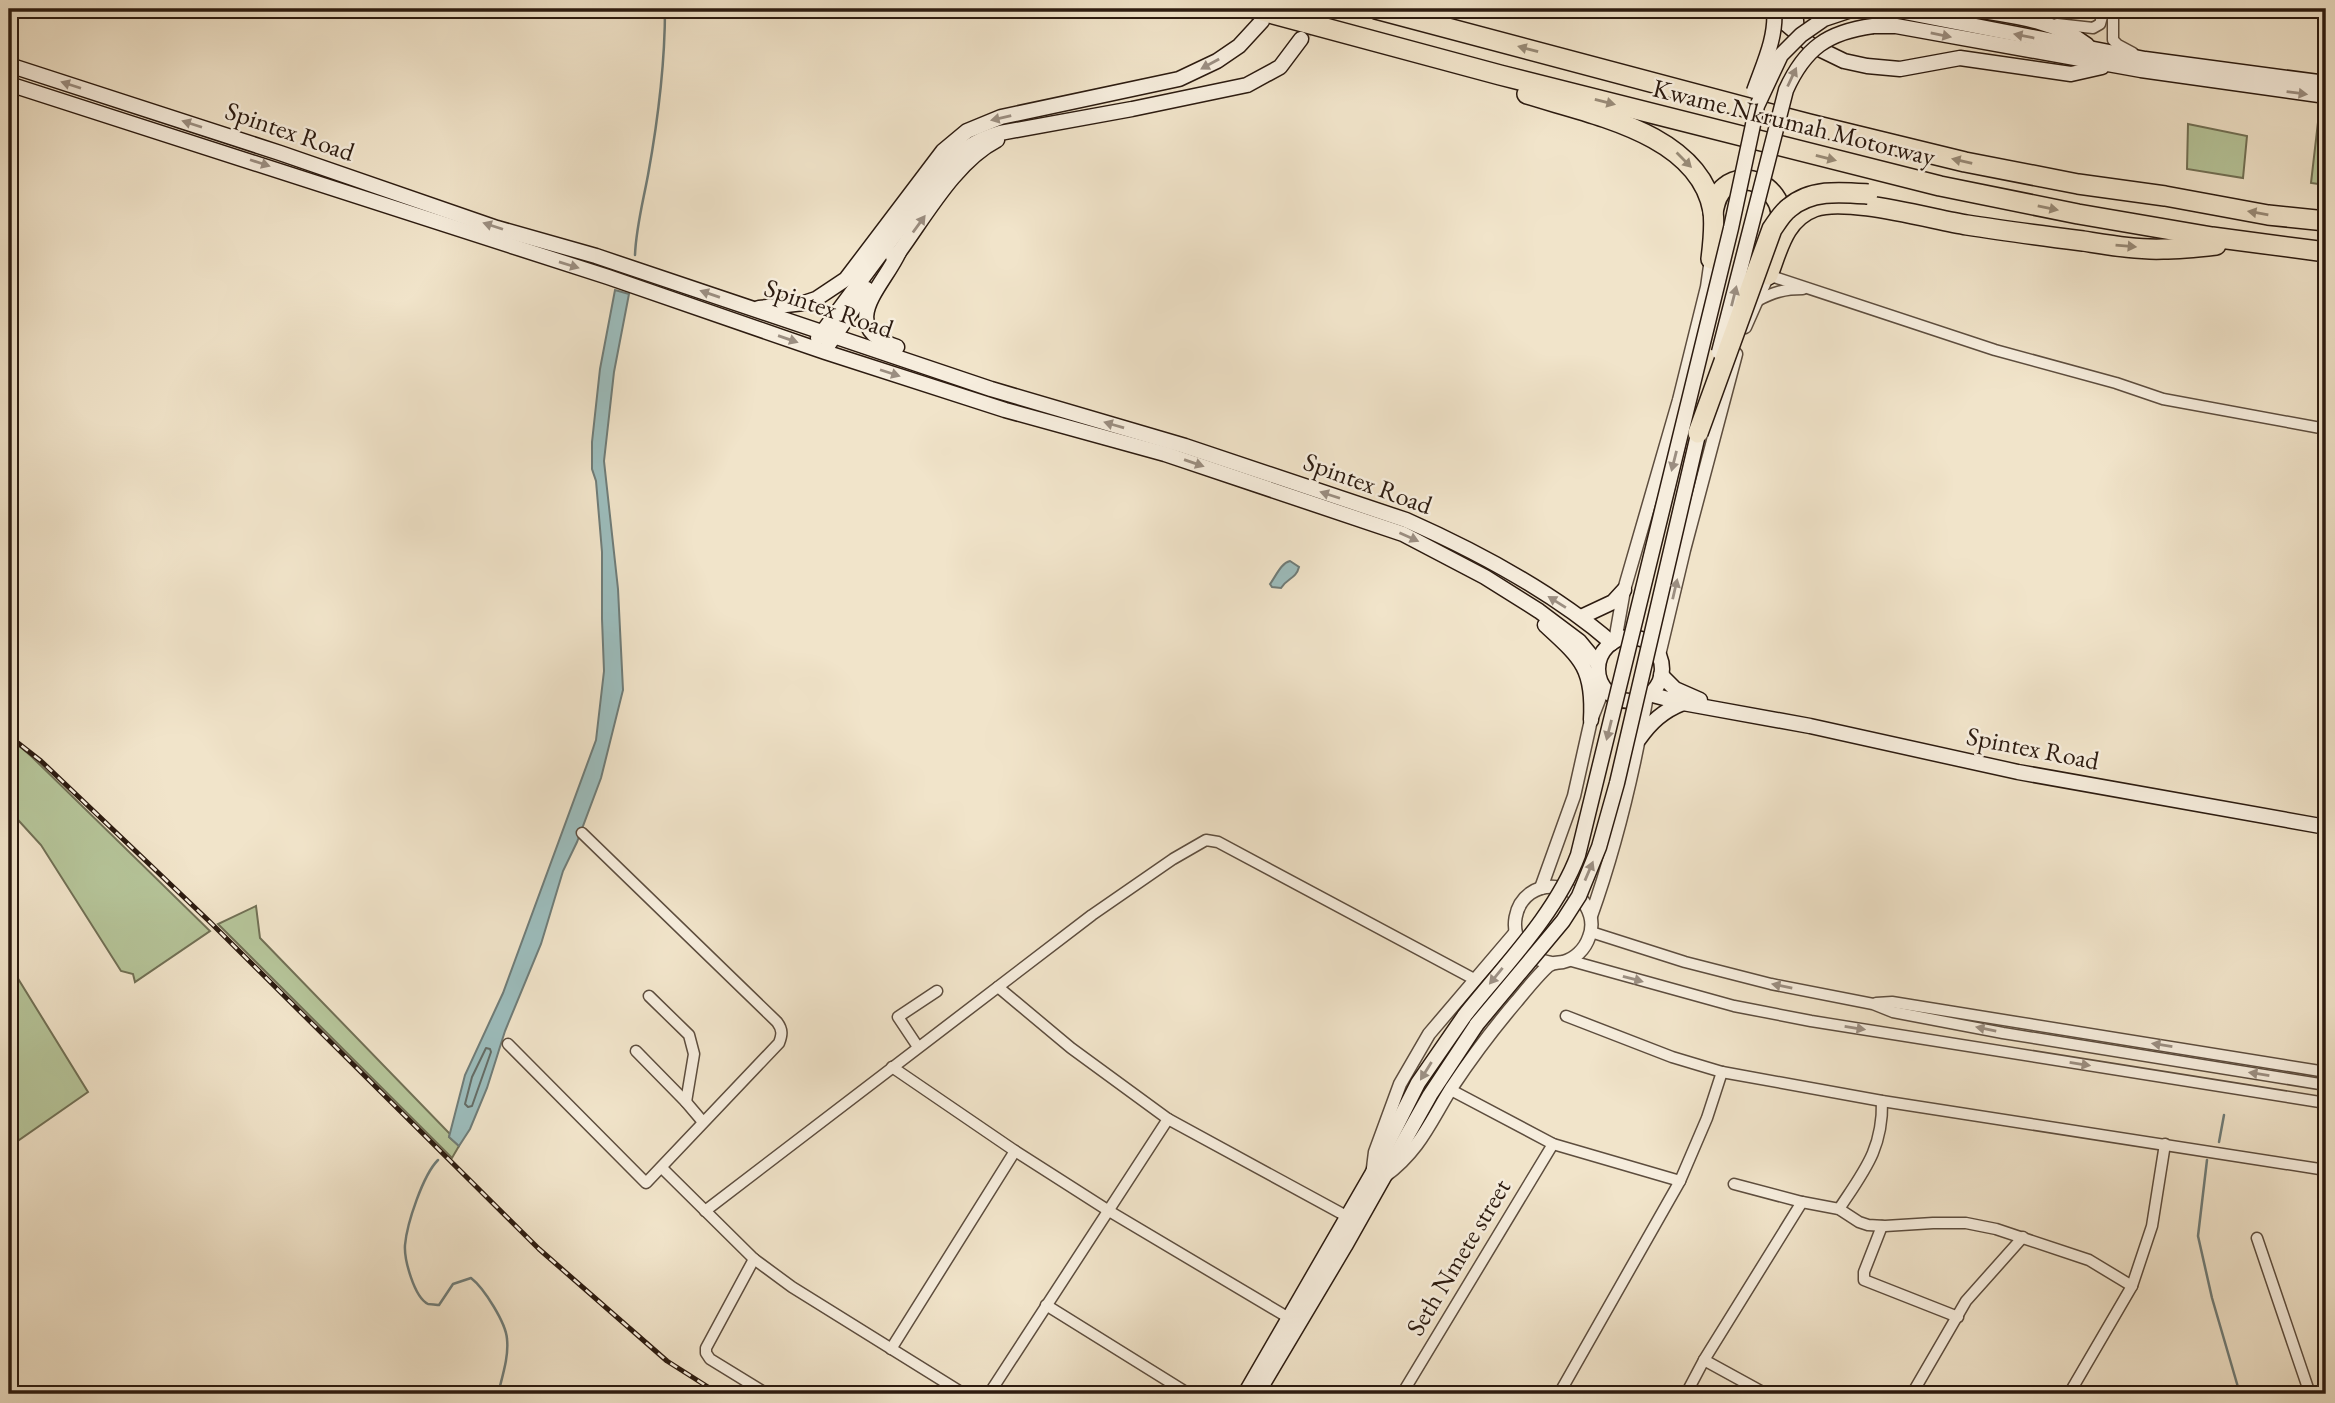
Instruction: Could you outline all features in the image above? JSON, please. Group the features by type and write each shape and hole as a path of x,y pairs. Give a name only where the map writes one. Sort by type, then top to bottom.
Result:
{"highway":[{"name":"Kwame Nkrumah Motorway","path":"1376,9 1809,124 1965,162 2078,184 2165,196 2268,215 2326,220"},
{"name":"Kwame Nkrumah Motorway","path":"1259,15 1324,27 1500,75 1940,186 2078,214 2252,243 2326,252"},
{"path":"1324,27 1338,36 1376,51 1608,119 1666,145 1688,162 1709,197 1713,212 1714,238 1711,259"},
{"path":"1713,212 1725,186 1744,181 1757,182 1768,188 1775,196 1781,212 1776,252"},
{"path":"1698,433 1772,229 1788,208 1807,197 1832,192 1868,194 1958,212 2058,238"},
{"path":"1768,275 1790,225 1801,213 1815,206 1834,203 1868,206 1964,225 2161,250 2252,243"}],"main road":[{"path":"1771,9 1811,44 1844,61 1867,66 1900,69 1960,58 2071,74 2110,65"},
{"path":"1757,107 1753,96 1772,40 1775,19 1771,9"},
{"path":"1795,9 1797,32"},
{"path":"1245,1394 1348,1217 1378,1176 1418,1083 1465,1015 1546,913 1572,871 1719,280 1757,107 1781,55 1801,35 1824,19 1854,9"},
{"path":"1889,9 2145,59 2326,83"},
{"path":"1969,9 2030,20 2075,36 2091,48"},
{"path":"751,308 804,303 817,299 846,279 943,151 967,131 1001,117 1178,79 1207,66 1239,46 1259,15"},
{"path":"1257,1394 1378,1176 1436,1084 1477,1024 1563,921 1579,896 1595,856 1617,783 1698,433 1786,90 1797,66 1814,48 1852,29 1896,26 2110,65 2326,96"},
{"path":"819,350 827,334 953,158 979,139 1247,85 1280,68 1301,39"},
{"name":"Spintex Road","path":"9,65 280,153 497,228 596,256 991,388 1185,446 1406,520 1513,574 1581,617 1613,642"},
{"name":"Spintex Road","path":"9,84 369,198 1005,410 1165,454 1381,526 1434,549 1526,603 1579,641 1598,664"},
{"path":"1068,104 1090,117"},
{"path":"1017,130 984,147 959,170 899,252 866,308 866,317 872,335 880,342 1034,394 1072,412"},
{"path":"827,334 888,261 899,252"},
{"path":"1581,617 1614,602 1624,590"},
{"path":"1526,603 1584,665 1590,681 1591,720"},
{"path":"1632,637 1640,639 1648,642 1659,655 1661,675 1655,689 1648,695 1632,701 1623,700 1609,693 1604,687 1598,664 1604,650 1613,642 1632,637"},
{"name":"Spintex Road","path":"1661,675 1675,689 1731,712"},
{"name":"Spintex Road","path":"1648,695 1810,726 2018,772 2326,827"},
{"path":"1639,739 1651,722 1670,708 1683,703"}],"street":[{"path":"2030,20 2088,29 2100,24 2104,9"},
{"path":"2113,9 2113,40 2145,59"},
{"path":"1613,642 1624,590 1679,400 1707,287 1711,259"},
{"path":"1659,655 1723,397 1742,335 1768,275 1995,350 2164,399 2326,429"},
{"path":"1757,302 1786,289 1813,289"},
{"path":"1541,888 1574,796 1591,720 1604,687"},
{"path":"1568,961 1580,952 1591,932 1591,916 1604,879 1648,695"},
{"path":"508,1044 646,1183 779,1043 782,1036 781,1028 582,833"},
{"path":"705,1210 1067,933 1137,883 1206,840 1218,842 1474,979"},
{"path":"1591,916 1576,894 1559,887 1541,888 1527,896 1520,905 1515,915 1515,933 1522,948 1535,959 1551,963 1568,961 1734,1006 1811,1021 2326,1103"},
{"path":"1591,932 1697,965 1771,984 1873,1004 1893,1012 2003,1033 2326,1085"},
{"path":"1515,933 1429,1034 1400,1084 1375,1152 1378,1176 1402,1164 1430,1127 1451,1090 1491,1032 1551,963"},
{"path":"998,987 1100,1070 1168,1119 1348,1217"},
{"path":"918,1047 898,1017 937,991"},
{"path":"649,996 689,1035 694,1054 686,1102"},
{"path":"1873,1004 1892,1002 2326,1072"},
{"path":"1566,1016 1672,1057 1722,1072 1882,1101 2326,1170"},
{"path":"636,1051 703,1122"},
{"path":"892,1067 1109,1211 1289,1318"},
{"path":"1559,1394 1680,1181 1703,1129 1722,1072"},
{"path":"1451,1090 1553,1144 1680,1181"},
{"path":"1839,1209 1866,1169 1877,1145 1881,1132 1882,1101"},
{"path":"989,1394 1168,1119"},
{"name":"Seth Nmete street","path":"1402,1394 1553,1144"},
{"path":"2069,1394 2132,1286 2152,1226 2165,1144"},
{"path":"891,1349 1015,1151"},
{"path":"662,1168 754,1259 792,1287 964,1394"},
{"path":"1734,1184 1839,1209 1859,1222 1882,1226 1966,1223 2023,1237 2088,1260 2132,1286"},
{"path":"1686,1394 1704,1360 1802,1202"},
{"path":"1882,1226 1864,1272 1864,1280 1958,1317"},
{"path":"1912,1394 1966,1301 2023,1237"},
{"path":"2257,1238 2310,1394"},
{"path":"754,1259 706,1348 706,1353 710,1359 767,1394"},
{"path":"1046,1305 1189,1394"},
{"path":"1704,1360 1766,1394"}],"green space":[{"path":"2318,122 2326,123 2326,185 2311,183"},
{"path":"2188,124 2247,136 2243,178 2187,169"},
{"path":"9,737 210,931 135,982 133,974 121,971 41,845 9,810"},
{"path":"256,906 260,938 450,1134 449,1137 459,1146 452,1158 218,924"},
{"path":"9,964 88,1092 9,1147"}],"water":[{"path":"615,290 629,294 614,372 604,461 618,589 623,690 601,778 563,871 541,944 505,1031 487,1088 470,1129 459,1146 449,1137 465,1075 503,993 596,740 604,671 602,552 596,481 592,469 592,442 600,369"},
{"path":"1290,561 1299,567 1296,574 1281,588 1272,587 1270,584 1279,570"}],"waterway":[{"path":"635,255 658,113 665,9"},
{"path":"2219,1142 2224,1115"},
{"path":"438,1160 421,1188 409,1225 405,1245 408,1268 418,1294 428,1304 439,1305 453,1284 471,1278 488,1297 499,1315 507,1339 506,1360 498,1394"},
{"path":"2207,1160 2198,1236 2212,1298 2240,1394"}],"tunnel":[{"path":"1301,39 1318,9"}],"railway":[{"path":"9,736 41,761 210,922 539,1249 667,1361 719,1394"}]}
